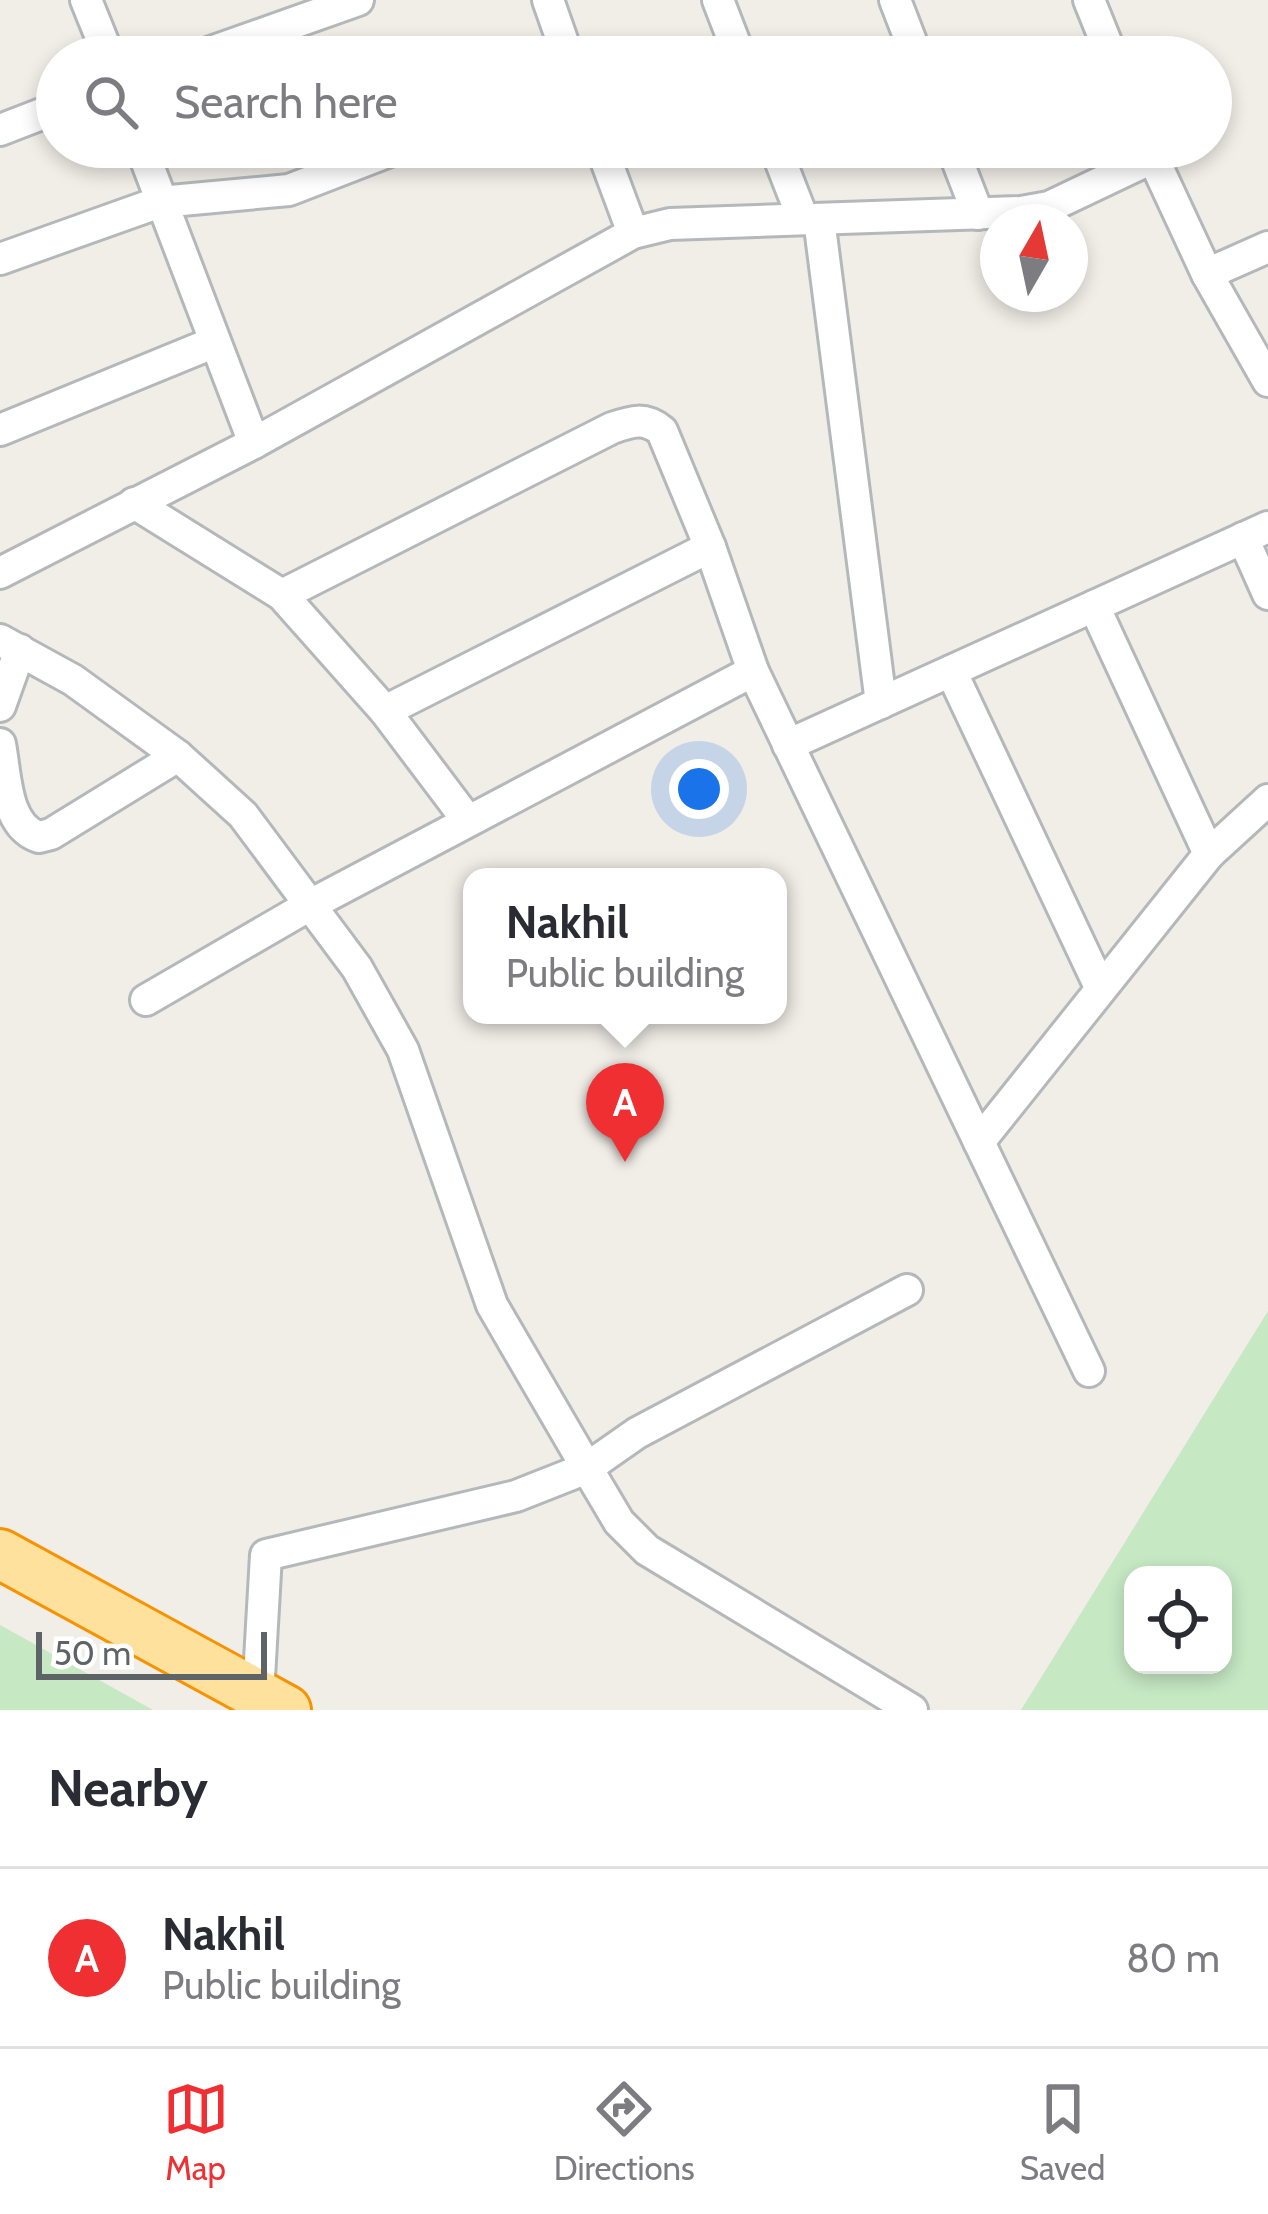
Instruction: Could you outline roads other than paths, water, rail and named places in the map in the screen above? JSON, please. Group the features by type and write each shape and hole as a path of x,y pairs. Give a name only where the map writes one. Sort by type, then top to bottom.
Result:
{"highway":[{"path":"0,1555 272,1702"}],"street":[{"path":"86,0 101,36"},
{"path":"256,36 358,0"},
{"path":"718,0 732,36"},
{"path":"895,0 909,36"},
{"path":"1089,0 1104,36"},
{"path":"0,130 36,116"},
{"path":"148,168 254,443"},
{"path":"0,259 160,202 289,190 346,168"},
{"path":"609,168 633,233"},
{"path":"786,168 811,219 881,703"},
{"path":"960,168 979,214"},
{"path":"0,573 254,443 633,233 670,224 979,214 1048,207 1122,168"},
{"path":"1157,168 1207,274 1268,381"},
{"path":"1207,274 1268,247"},
{"path":"0,430 215,342"},
{"path":"282,595 633,420 651,422 662,431 710,547 753,671 1089,1371"},
{"path":"134,503 282,595 385,711 467,821"},
{"path":"788,745 1255,532 1268,594"},
{"path":"385,711 710,547"},
{"path":"1094,606 1209,854"},
{"path":"0,706 10,645 73,680 178,756 243,815 357,968 403,1050 492,1305 619,1522 647,1550 912,1710"},
{"path":"951,670 1100,987"},
{"path":"146,1000 310,905 753,671"},
{"path":"0,744 14,814 20,826 39,837 178,756"},
{"path":"979,1142 1209,854 1268,800"},
{"path":"272,1702 266,1555 516,1496 587,1468 637,1433 907,1290"}],"place":[{"name":"Nakhil","path":"625,1162"}]}
